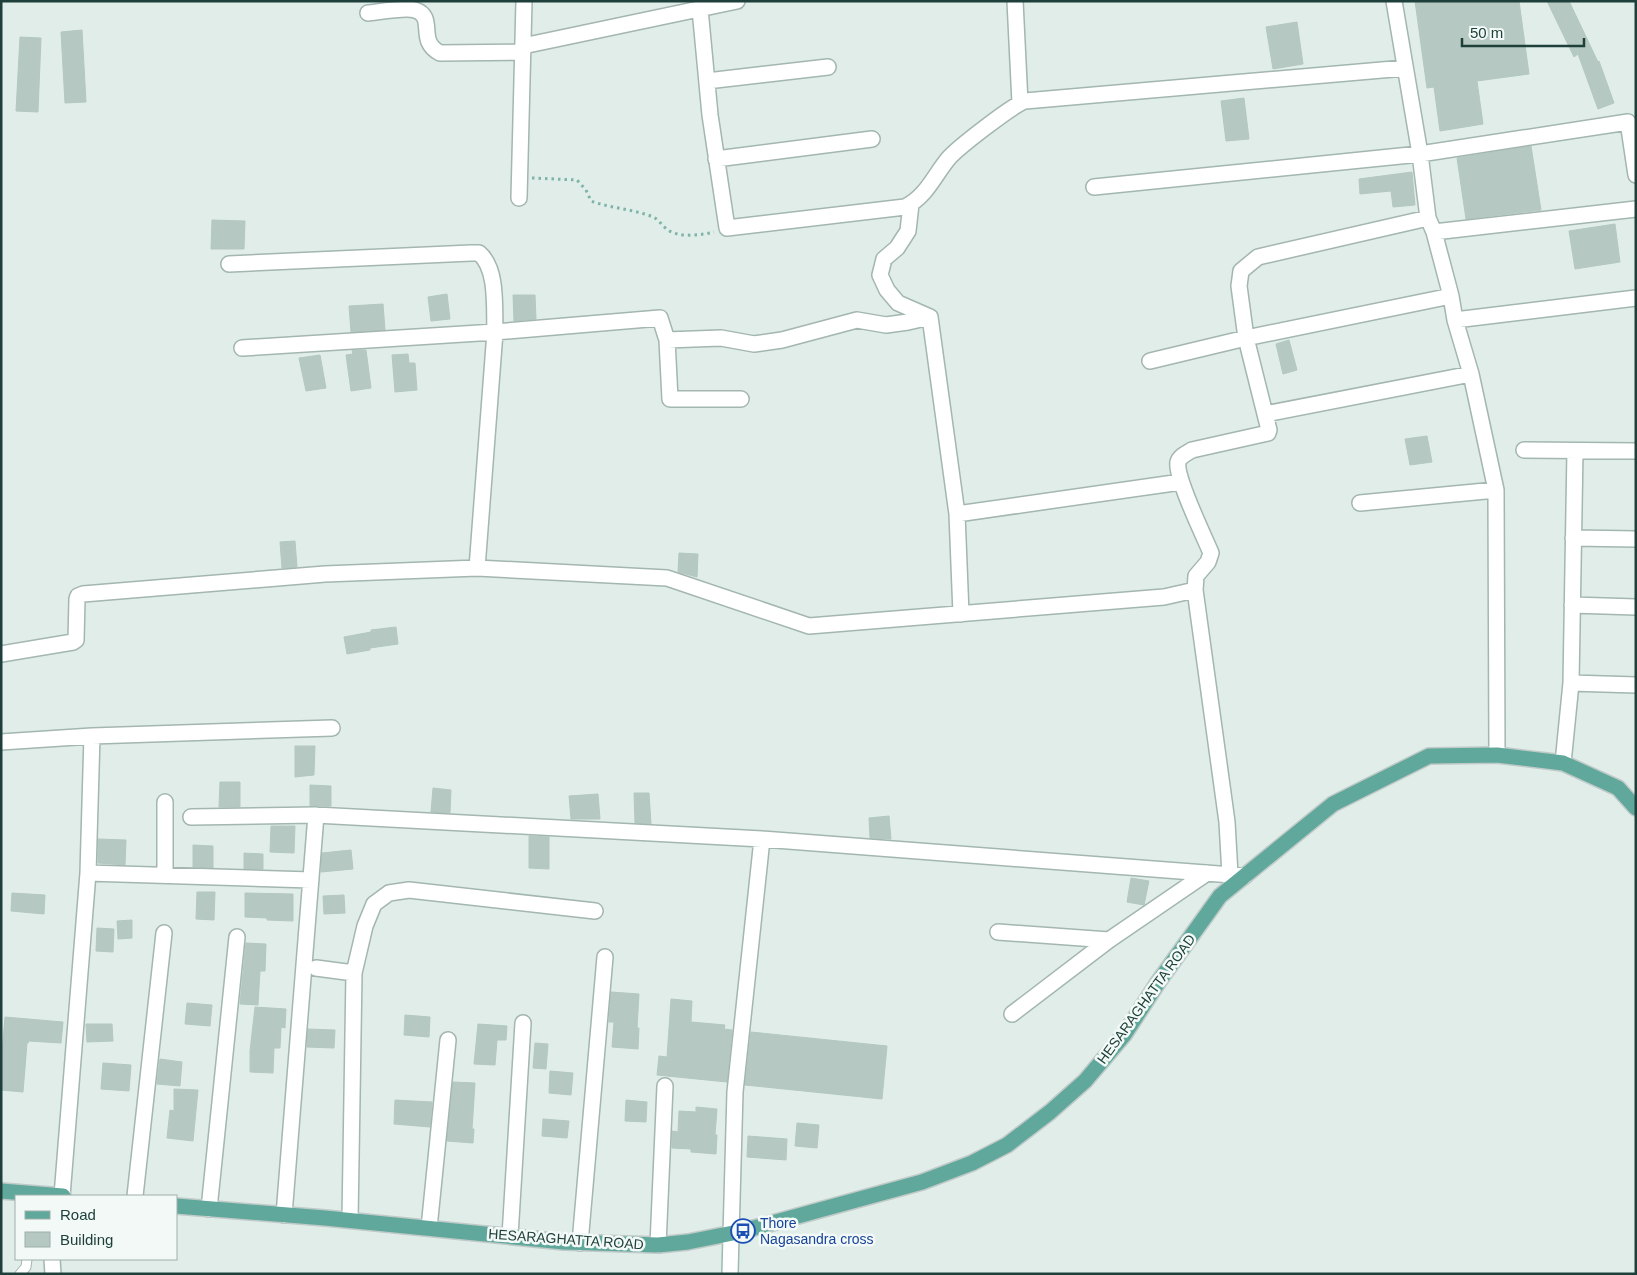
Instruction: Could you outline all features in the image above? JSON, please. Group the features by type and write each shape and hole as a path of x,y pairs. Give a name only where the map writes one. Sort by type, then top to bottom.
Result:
{"main road":[{"name":"HESARAGHATTA ROAD","path":"178,1206 350,1220 580,1243 658,1245 731,1234 922,1182 963,1166 1007,1145 1050,1112 1085,1081 1124,1035 1159,981 1220,896 1238,876 1333,804 1429,756 1497,755 1563,764 1618,788 1636,808"},
{"path":"1,1191 39,1195"}],"street":[{"path":"425,1 427,41 432,49 440,53 523,49 736,1"},
{"path":"519,198 524,1"},
{"path":"1015,1 1020,103"},
{"path":"1394,1 1431,225 1451,296 1454,320 1470,374 1496,490 1497,755"},
{"path":"368,13 413,9 421,13 426,19"},
{"path":"700,9 716,159 727,228 905,207 916,202 950,158 1020,103 1405,68"},
{"path":"707,81 828,67"},
{"path":"1094,187 1420,154 1628,122 1636,174"},
{"path":"716,159 872,139"},
{"path":"911,204 908,231 897,248 884,259 880,275 886,290 898,303 930,317"},
{"path":"192,817 316,815 762,839 1238,876 1227,822 1195,590 1196,576 1208,562 1212,553 1182,482 1178,461 1183,455 1192,450 1268,433 1269,430 1246,338 1239,286 1241,271 1258,257 1431,225 1636,209"},
{"path":"228,264 479,253 485,258 491,270 495,332 476,568"},
{"path":"1150,361 1246,338 1451,296"},
{"path":"1454,320 1636,298"},
{"path":"667,340 721,338 754,344 782,340 857,320 886,325 930,317"},
{"path":"930,317 957,514 961,614"},
{"path":"242,348 495,332 660,318 667,340 670,399 741,399"},
{"path":"1265,414 1470,374"},
{"path":"1524,450 1636,451"},
{"path":"1563,764 1571,683 1575,451"},
{"path":"957,514 1182,482"},
{"path":"1360,503 1496,490"},
{"path":"1573,538 1636,539"},
{"path":"1,654 76,640 77,599 78,596 83,594 325,574 476,568 667,578 809,626 1164,598 1195,590"},
{"path":"1572,605 1636,607"},
{"path":"1571,683 1636,686"},
{"path":"1,742 92,736 332,728"},
{"path":"48,1195 88,873 92,736"},
{"path":"165,802 165,875"},
{"path":"284,1215 316,815"},
{"path":"730,1274 735,1092 762,839"},
{"path":"88,873 311,880"},
{"path":"1012,1014 1109,940 1207,873"},
{"path":"350,1220 354,972 364,926 374,904 389,893 409,890 595,911"},
{"path":"998,932 1109,940"},
{"path":"135,1195 164,933"},
{"path":"209,1209 236,937"},
{"path":"580,1243 606,957"},
{"path":"316,968 354,972"},
{"path":"510,1236 523,1023"},
{"path":"429,1228 448,1040"},
{"path":"658,1245 665,1086"},
{"path":"52,1260 53,1274"}],"lane":[{"path":"20,1274 26,1267 27,1260"}],"path":[{"path":"519,178 577,180 586,190 591,201 604,206 652,216 670,232 694,235 711,233 727,228"}],"building":[{"path":"1415,1 1519,1 1529,74 1477,81 1483,124 1440,131 1434,87 1427,88"},
{"path":"1547,1 1569,1 1599,61 1614,103 1598,109 1578,54 1574,57"},
{"path":"1297,22 1303,64 1273,69 1266,27"},
{"path":"82,30 86,102 65,103 61,32"},
{"path":"20,37 41,38 38,112 16,111"},
{"path":"1244,98 1249,139 1226,141 1221,101"},
{"path":"1531,146 1541,210 1466,219 1457,158"},
{"path":"1412,172 1415,205 1393,207 1391,191 1360,194 1359,179"},
{"path":"212,220 245,221 244,249 211,249"},
{"path":"1615,224 1620,262 1575,269 1569,231"},
{"path":"447,294 450,319 431,321 428,297"},
{"path":"513,295 535,295 536,319 514,321"},
{"path":"383,304 385,330 351,332 349,306"},
{"path":"1289,340 1297,370 1283,374 1276,344"},
{"path":"352,350 366,350 371,388 351,391 346,355 353,354"},
{"path":"408,354 409,363 415,363 417,390 395,392 392,355"},
{"path":"320,355 326,388 306,391 299,358"},
{"path":"1427,436 1432,462 1410,465 1405,439"},
{"path":"295,541 297,567 282,568 280,542"},
{"path":"679,553 698,554 697,577 678,572"},
{"path":"396,627 398,644 347,654 344,637 371,632 371,630"},
{"path":"295,746 315,746 314,775 295,777"},
{"path":"220,782 240,782 240,807 219,807"},
{"path":"310,785 331,786 331,806 310,806"},
{"path":"433,788 451,790 450,813 431,812"},
{"path":"634,793 649,793 651,824 635,823"},
{"path":"598,794 600,819 571,819 569,796"},
{"path":"889,816 891,839 870,838 869,818"},
{"path":"271,826 295,826 294,853 270,852"},
{"path":"529,836 549,837 549,869 529,868"},
{"path":"98,839 126,840 125,865 98,863"},
{"path":"193,845 213,846 213,868 193,867"},
{"path":"351,850 353,869 321,872 322,853"},
{"path":"244,853 263,854 263,869 244,869"},
{"path":"1131,878 1149,881 1144,905 1127,902"},
{"path":"197,892 215,892 214,920 196,919"},
{"path":"12,893 45,895 44,914 11,911"},
{"path":"245,893 293,894 293,921 245,917"},
{"path":"344,895 345,913 324,914 323,896"},
{"path":"132,920 132,938 118,939 117,921"},
{"path":"97,928 114,929 113,952 96,951"},
{"path":"246,943 266,944 265,971 260,971 258,1005 240,1004"},
{"path":"611,992 639,994 638,1049 612,1047 614,1022 609,1022"},
{"path":"671,999 692,1001 691,1022 725,1025 724,1029 732,1030 727,1082 657,1075 659,1056 667,1057"},
{"path":"187,1003 212,1005 210,1026 185,1024"},
{"path":"255,1007 286,1009 285,1028 281,1027 280,1048 274,1048 273,1073 250,1072 250,1051"},
{"path":"405,1015 430,1017 429,1037 404,1035"},
{"path":"5,1017 63,1022 61,1043 29,1041 27,1043 23,1092 1,1090"},
{"path":"86,1024 112,1024 113,1041 87,1042"},
{"path":"478,1024 507,1026 506,1040 497,1040 495,1065 474,1064"},
{"path":"308,1029 335,1030 334,1048 307,1047"},
{"path":"751,1032 887,1046 882,1099 745,1085"},
{"path":"535,1043 548,1044 546,1069 533,1068"},
{"path":"160,1059 182,1062 180,1086 157,1084"},
{"path":"103,1063 131,1065 129,1091 101,1089"},
{"path":"550,1071 573,1073 571,1095 549,1093"},
{"path":"453,1082 475,1083 473,1143 447,1141"},
{"path":"174,1089 198,1090 193,1141 167,1138 170,1110 174,1111"},
{"path":"395,1100 432,1102 430,1127 394,1124"},
{"path":"626,1100 647,1102 646,1122 625,1121"},
{"path":"696,1107 717,1109 716,1154 691,1152 691,1149 672,1148 672,1131 678,1132 679,1111 696,1112"},
{"path":"543,1119 569,1121 567,1138 542,1136"},
{"path":"797,1123 819,1125 817,1148 795,1146"},
{"path":"748,1136 787,1139 786,1160 747,1157"}],"place":[{"name":"Thore Nagasandra cross","path":"743,1231"}]}
